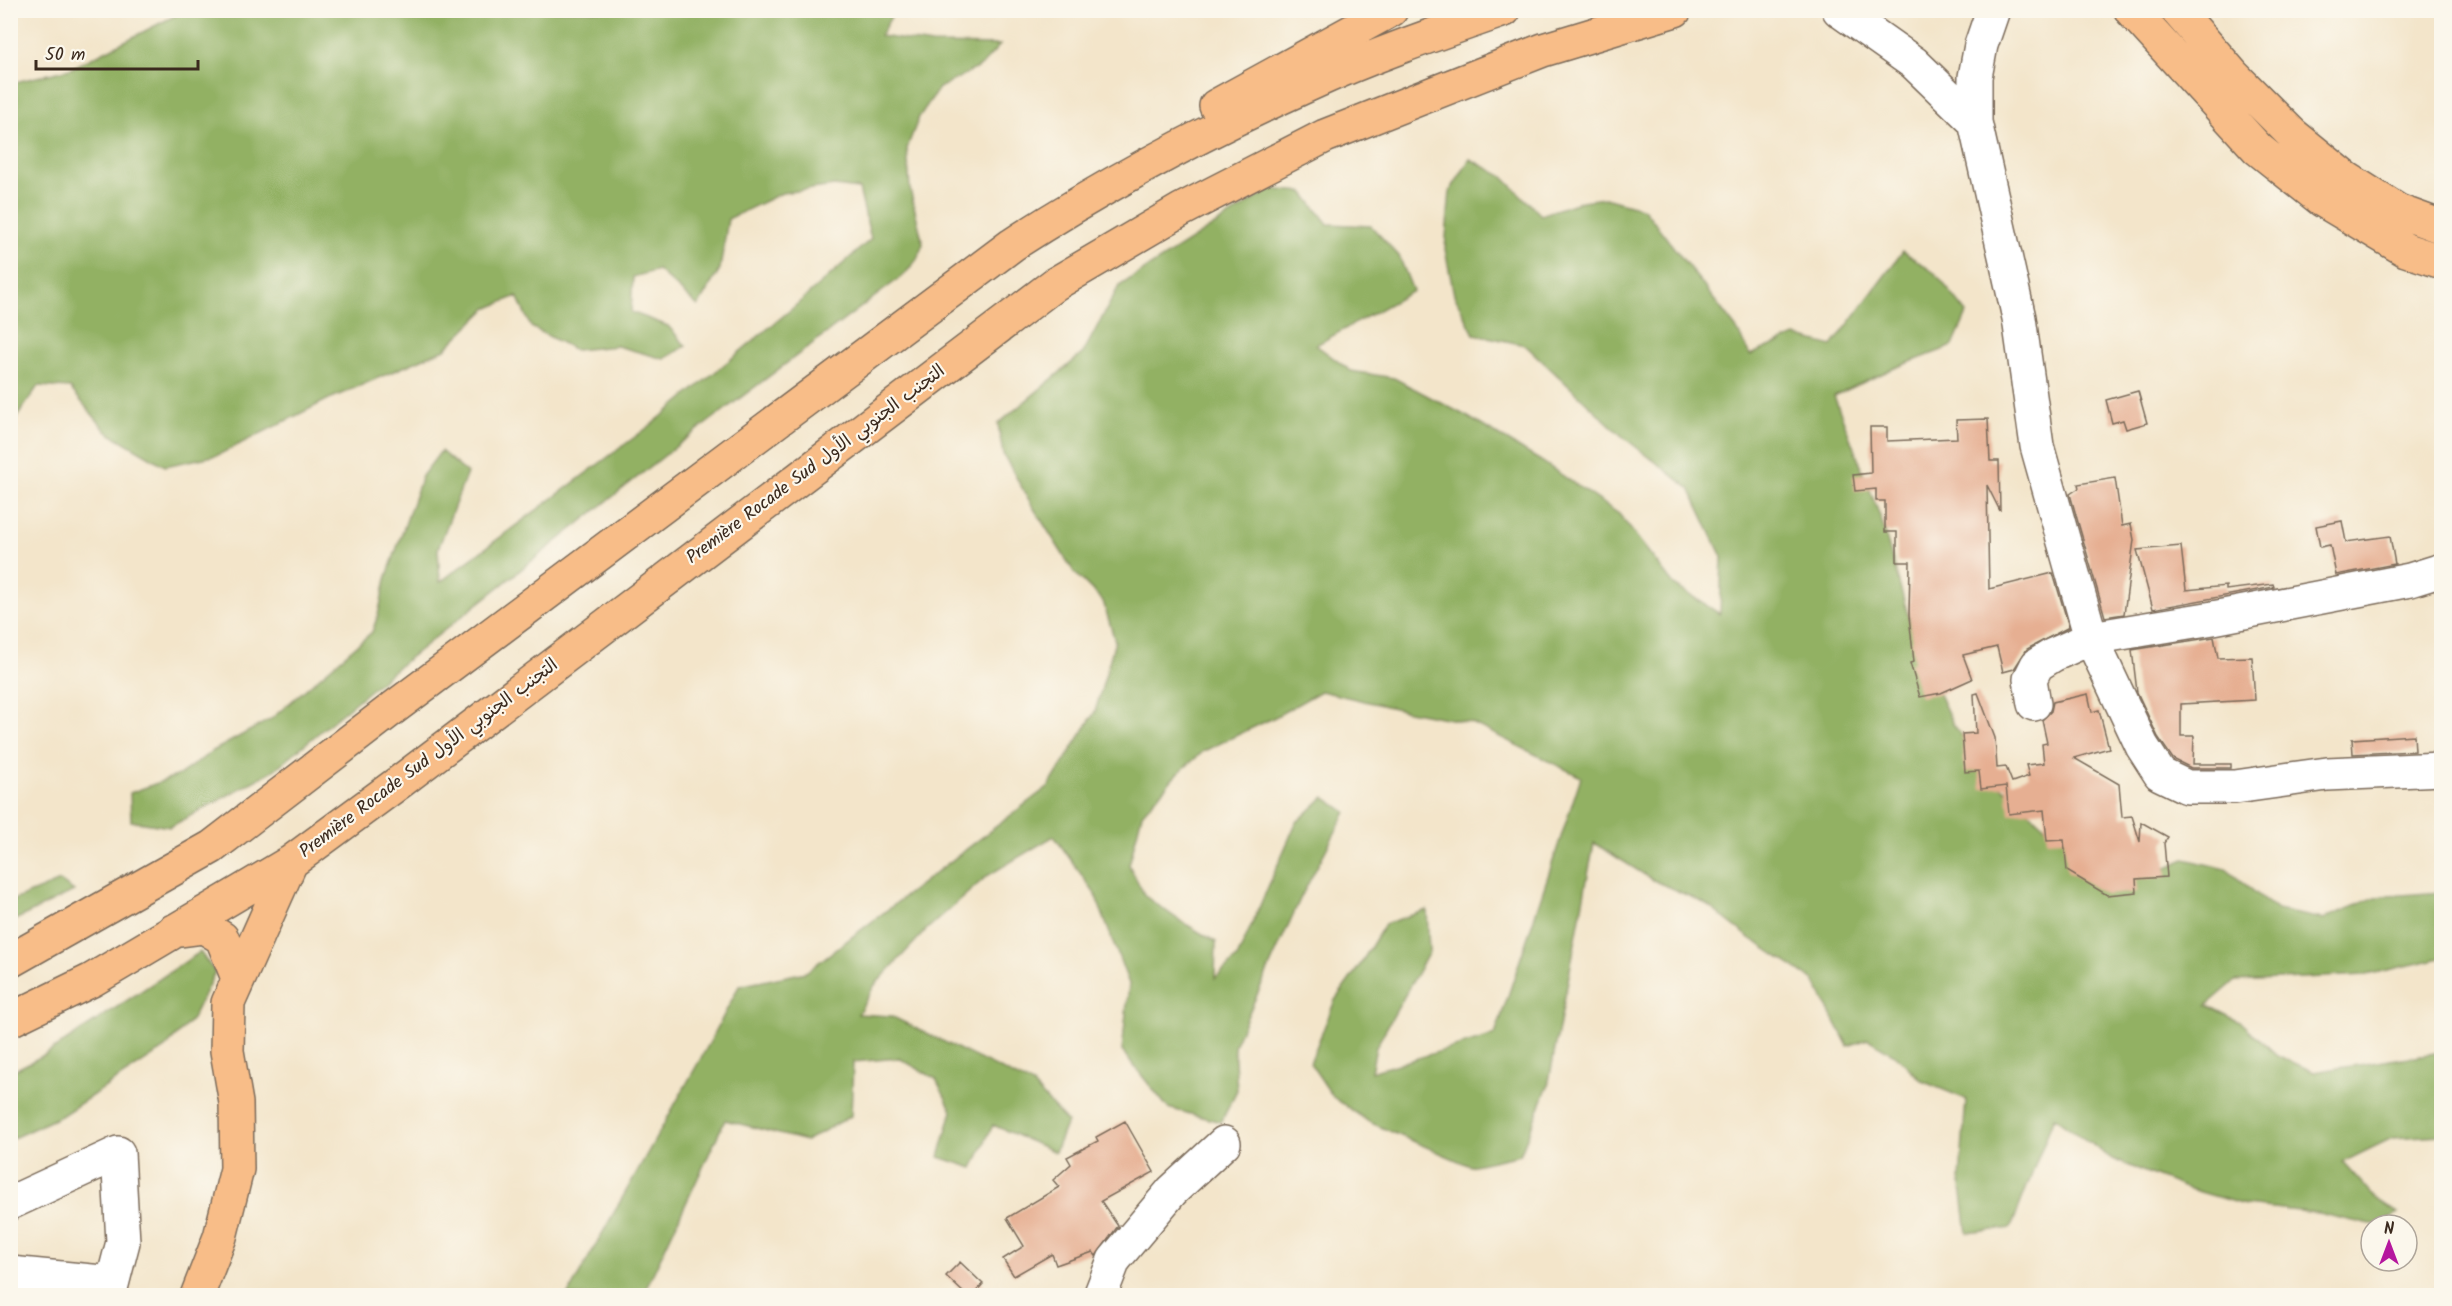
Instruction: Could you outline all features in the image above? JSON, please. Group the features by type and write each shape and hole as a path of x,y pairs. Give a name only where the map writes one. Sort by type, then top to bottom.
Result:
{"highway":[{"path":"10,961 212,847 388,712 1012,244 1055,217 1211,108 1391,10"},
{"path":"1055,217 1168,154 1310,84 1504,10"},
{"name":"Première Rocade Sud التجنب الجنوبي الأول","path":"10,1020 92,980 291,862 1055,284 1182,210 1325,136 1543,50 1675,10"},
{"path":"2131,10 2267,157 2322,200 2406,250 2442,262"},
{"path":"2177,10 2234,76 2292,134 2346,178 2398,211 2442,227"},
{"path":"197,1296 220,1236 237,1169 236,1103 227,1051 228,1003 291,862"},
{"path":"173,931 204,927 222,938 238,978"}],"street":[{"path":"1839,10 1914,63 1975,123"},
{"path":"1993,10 1981,45 1975,77 1975,123 2019,318 2037,446 2091,638 2142,746 2160,774 2187,787 2235,787 2327,774 2442,769"},
{"path":"2034,704 2030,679 2037,665 2091,638 2213,618 2410,580 2442,570"},
{"path":"1100,1296 1114,1260 1172,1191 1224,1143"},
{"path":"10,1203 118,1153 123,1242 110,1289 10,1273"}],"green space":[{"path":"895,10 880,36 932,44 1000,45 981,66 939,88 919,117 907,148 910,189 923,244 917,259 905,274 678,445 393,671 274,770 170,827 131,821 130,793 179,775 213,751 271,719 372,632 386,579 422,476 441,451 467,473 438,549 440,582 651,425 794,307 871,239 859,189 834,186 782,193 728,219 720,269 698,306 658,270 633,277 631,312 668,326 686,346 664,359 617,346 575,350 531,327 517,296 486,309 445,349 327,400 218,455 165,466 107,432 70,388 38,386 11,426 11,83 70,69 184,11"},
{"path":"1470,159 1502,176 1541,215 1582,201 1605,198 1644,209 1736,328 1750,355 1795,336 1832,346 1903,251 1936,274 1967,313 1953,346 1892,369 1834,396 1881,519 1917,647 1953,724 1999,784 2041,823 2114,878 2146,876 2185,859 2226,869 2277,910 2323,919 2375,897 2441,892 2441,958 2366,975 2235,981 2207,1005 2242,1023 2277,1055 2314,1072 2441,1052 2441,1135 2392,1138 2343,1162 2375,1198 2398,1213 2359,1213 2359,1222 2318,1213 2245,1205 2183,1187 2112,1159 2054,1117 2011,1228 1967,1233 1960,1178 1966,1099 1922,1081 1898,1057 1868,1039 1848,1046 1814,981 1750,938 1704,903 1653,880 1594,843 1548,1086 1520,1155 1470,1166 1369,1122 1333,1097 1310,1063 1335,1000 1385,924 1427,910 1429,952 1376,1047 1371,1072 1495,1035 1581,777 1472,723 1321,691 1275,717 1204,751 1177,774 1142,814 1129,865 1145,896 1216,942 1215,978 1237,958 1296,823 1324,797 1346,812 1301,897 1234,1046 1237,1090 1221,1122 1168,1108 1122,1051 1129,984 1095,894 1054,836 987,876 927,929 874,986 858,1014 891,1016 1033,1085 1067,1122 1055,1152 993,1125 973,1168 939,1157 952,1111 936,1079 899,1058 853,1062 851,1116 806,1141 725,1120 643,1295 567,1296 710,1042 739,986 806,972 1049,786 1095,712 1115,641 1103,601 1074,572 1003,454 998,424 1083,353 1119,286 1271,189 1303,192 1328,224 1371,226 1399,256 1413,291 1316,345 1351,371 1394,378 1468,417 1541,461 1619,514 1674,585 1720,614 1722,557 1690,489 1622,436 1525,345 1474,334 1454,295 1445,249 1450,191"},
{"path":"60,881 74,891 11,922 11,901"},
{"path":"200,952 215,972 192,1019 165,1048 61,1116 11,1139 11,1072 46,1054"}],"building":[{"path":"2138,391 2147,423 2126,429 2123,420 2112,423 2106,400"},
{"path":"1988,419 1990,461 1999,461 2000,511 1987,485 1989,589 2053,573 2069,627 2027,649 2014,669 2003,672 1997,647 1963,655 1972,679 1941,693 1920,697 1910,663 1914,662 1909,616 1910,562 1897,562 1897,532 1885,532 1885,501 1876,501 1876,489 1855,491 1853,475 1871,473 1870,427 1887,427 1887,441 1957,438 1956,420"},
{"path":"2115,478 2122,526 2131,524 2134,540 2124,614 2105,617 2070,494 2079,488 2078,484"},
{"path":"2342,521 2346,542 2390,536 2395,564 2336,575 2330,545 2320,547 2316,526"},
{"path":"2181,546 2186,590 2226,586 2226,590 2273,584 2274,587 2153,609 2137,550"},
{"path":"2214,637 2218,658 2252,657 2255,700 2181,704 2181,736 2194,736 2193,764 2231,764 2231,768 2191,768 2173,759 2158,737 2137,692 2132,650"},
{"path":"1978,693 1995,738 1997,768 2006,767 2012,782 2029,776 2026,765 2044,763 2042,744 2047,743 2042,720 2051,711 2053,702 2088,694 2092,712 2099,710 2109,748 2074,758 2119,784 2122,817 2132,816 2140,842 2141,822 2168,837 2164,843 2167,877 2136,879 2137,892 2107,895 2067,871 2064,840 2047,841 2044,810 2009,814 2006,786 1981,789 1979,771 1965,772 1962,734 1976,733 1974,694"},
{"path":"2414,735 2415,751 2353,754 2352,739"},
{"path":"1125,1121 1154,1172 1101,1201 1118,1226 1096,1256 1093,1252 1056,1265 1052,1254 1014,1276 1003,1259 1024,1246 1007,1218 1059,1187 1053,1180 1071,1164 1067,1157 1098,1141 1096,1137"},
{"path":"960,1262 983,1284 972,1296 967,1296 946,1276"}]}
